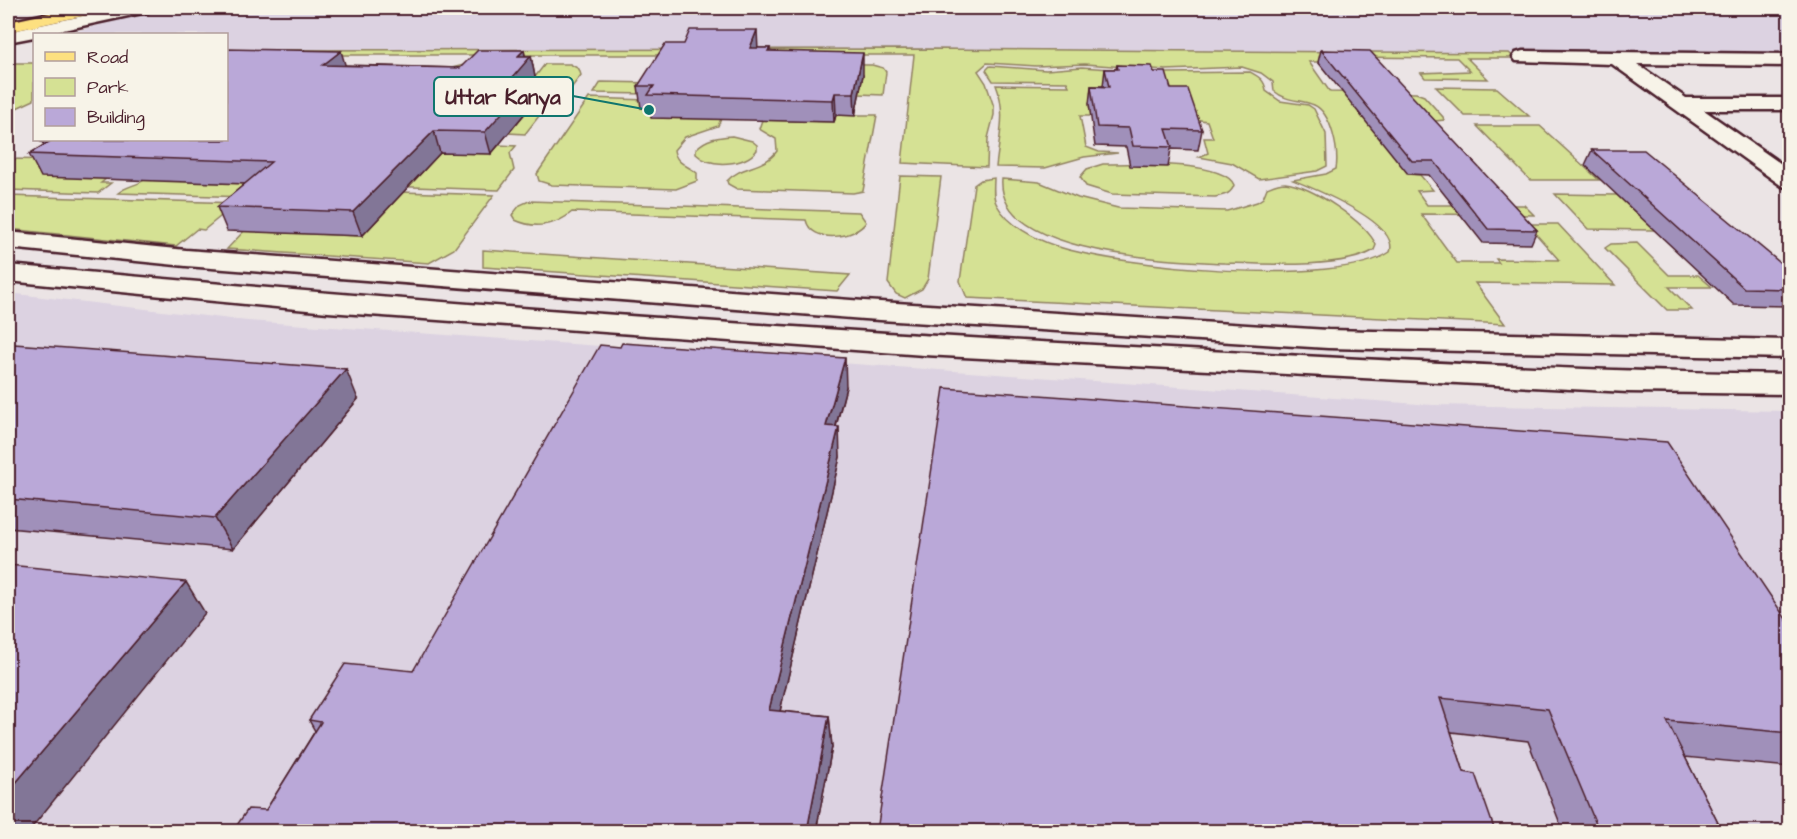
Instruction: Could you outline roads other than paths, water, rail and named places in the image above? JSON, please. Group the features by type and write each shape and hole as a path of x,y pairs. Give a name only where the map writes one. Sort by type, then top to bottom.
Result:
{"main road":[{"path":"8,17 49,8"},
{"path":"8,27 94,8"}],"street":[{"path":"8,37 142,8"},
{"path":"1523,57 1790,60"},
{"path":"1616,58 1790,181"},
{"path":"1680,104 1790,104"},
{"path":"1754,156 1790,156"},
{"path":"8,240 186,258 655,294 1328,339 1790,349"},
{"path":"8,273 328,303 924,346 1628,382 1790,384"},
{"path":"638,325 655,294"}],"place":[{"name":"Uttar Kanya","path":"649,110"}]}
